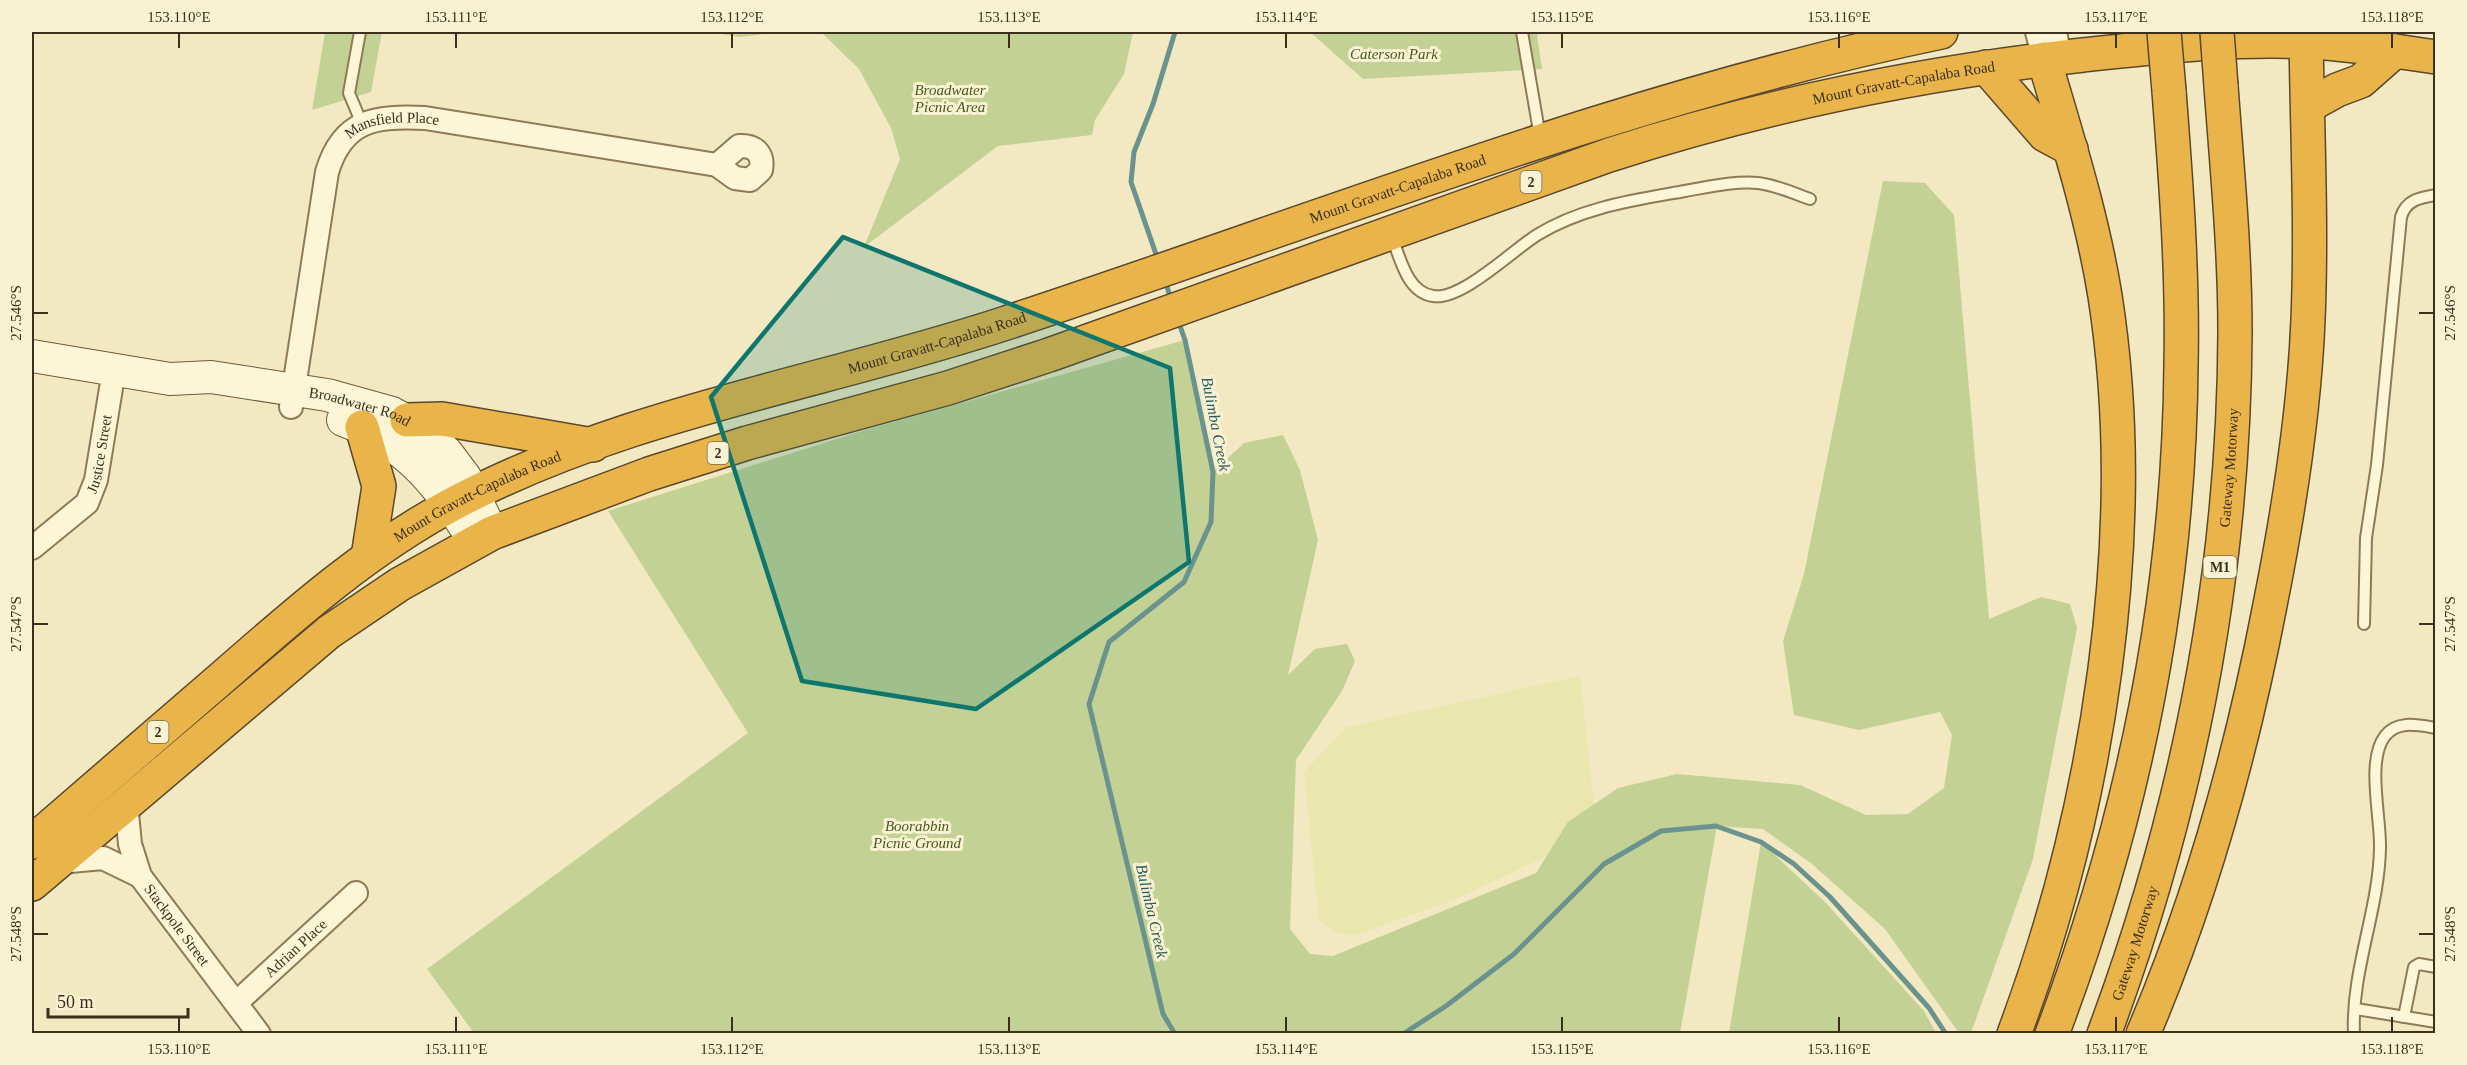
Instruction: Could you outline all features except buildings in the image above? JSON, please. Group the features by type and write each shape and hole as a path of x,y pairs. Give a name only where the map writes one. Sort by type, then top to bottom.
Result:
{"highway":[{"name":"Mount Gravatt-Capalaba Road","path":"32,842 320,592 368,556 463,500 593,445 701,409 985,330 1541,140 1751,78 1938,32"},
{"path":"2052,1034 2100,891 2125,803 2143,724 2164,593 2179,440 2181,366 2178,212 2164,32"},
{"name":"Gateway Motorway","path":"2104,1034 2157,876 2173,814 2198,706 2219,579 2230,458 2235,331 2217,32"},
{"name":"Mount Gravatt-Capalaba Road","path":"32,884 329,632 400,584 484,537 650,474 747,443 948,388 1114,332 1609,155 1737,116 1839,93 1986,66 2049,45 2202,44 2306,36 2436,57"},
{"path":"2144,1034 2198,888 2226,795 2251,699 2286,520 2300,423 2308,318 2306,36"},
{"path":"2014,1034 2042,954 2074,838 2098,710 2112,591 2117,493 2115,377 2105,296 2094,237 2071,149 2049,45"},
{"path":"2308,106 2337,90 2361,81 2395,51"},
{"path":"1986,66 2045,135 2071,149"},
{"path":"406,420 442,419 593,445"},
{"path":"362,428 379,486 368,556"}],"main road":[{"name":"Broadwater Road","path":"32,356 170,379 205,394 364,403 406,420 447,453 463,500 484,537"},
{"name":"Broadwater Road","path":"292,399 362,428 410,457 463,500"}],"street":[{"name":"Mansfield Place","path":"292,399 327,172 340,141 362,124 392,117 425,118 717,165"},
{"name":"Justice Street","path":"32,548 87,502 96,480 114,370"},
{"name":"Stackpole Street","path":"126,803 130,844 140,876 259,1034"},
{"name":"Stackpole Street","path":"57,862 103,858 140,876"},
{"name":"Adrian Place","path":"236,1003 356,893"}],"lane":[{"path":"360,32 349,93 362,124"},
{"path":"1522,32 1541,140"},
{"path":"1390,232 1410,281 1422,292 1442,297 1461,289 1539,234 1588,212 1617,203 1738,183 1769,184 1810,199"},
{"path":"2364,624 2366,538 2377,465 2401,217 2404,208 2416,198 2436,195"},
{"path":"2354,1034 2380,853 2376,763 2379,746 2395,727 2410,724 2436,728"},
{"path":"2404,1017 2414,968 2419,964 2436,967"},
{"path":"2356,1009 2436,1022"}],"highlighted area":[{"path":"843,237 1170,368 1189,562 976,709 802,681 711,397"}],"shaded area":[{"path":"1580,676 1597,832 1454,900 1352,936 1332,931 1319,920 1304,772 1347,727"}],"green space":[{"path":"325,32 382,32 371,92 312,110"},
{"path":"709,32 779,32 740,37"},
{"name":"Broadwater Picnic Area","path":"821,32 1133,32 1124,74 1095,120 1092,135 998,146 864,247 900,159 891,128 859,69"},
{"name":"Caterson Park","path":"1310,32 1546,32 1537,35 1542,69 1363,79"},
{"name":"Boorabbin Picnic Ground","path":"1883,181 1925,183 1954,215 1989,619 2041,597 2070,604 2077,628 2033,859 1971,1033 1959,1033 1885,929 1812,864 1763,829 1717,826 1680,1033 474,1033 427,969 748,733 608,511 862,431 1185,340 1213,472 1244,443 1283,435 1300,470 1318,540 1288,675 1315,649 1347,644 1355,661 1342,691 1296,760 1290,929 1310,954 1333,956 1536,873 1568,822 1618,788 1677,774 1800,785 1866,815 1908,814 1944,788 1952,735 1940,712 1859,730 1794,715 1783,641 1804,574"},
{"path":"1761,842 1825,902 1924,1011 1936,1033 1729,1033"}],"waterway":[{"name":"Bulimba Creek","path":"1158,260 1131,182 1134,152 1153,104 1175,32"},
{"name":"Bulimba Creek","path":"1165,280 1171,300"},
{"name":"Bulimba Creek","path":"1175,1034 1163,1014 1089,704 1109,642 1184,582 1211,522 1213,472 1185,340 1178,320"},
{"path":"1403,1034 1446,1006 1514,954 1604,864 1661,831 1716,826 1761,842 1794,864 1830,897 1929,1008 1946,1034"}]}
